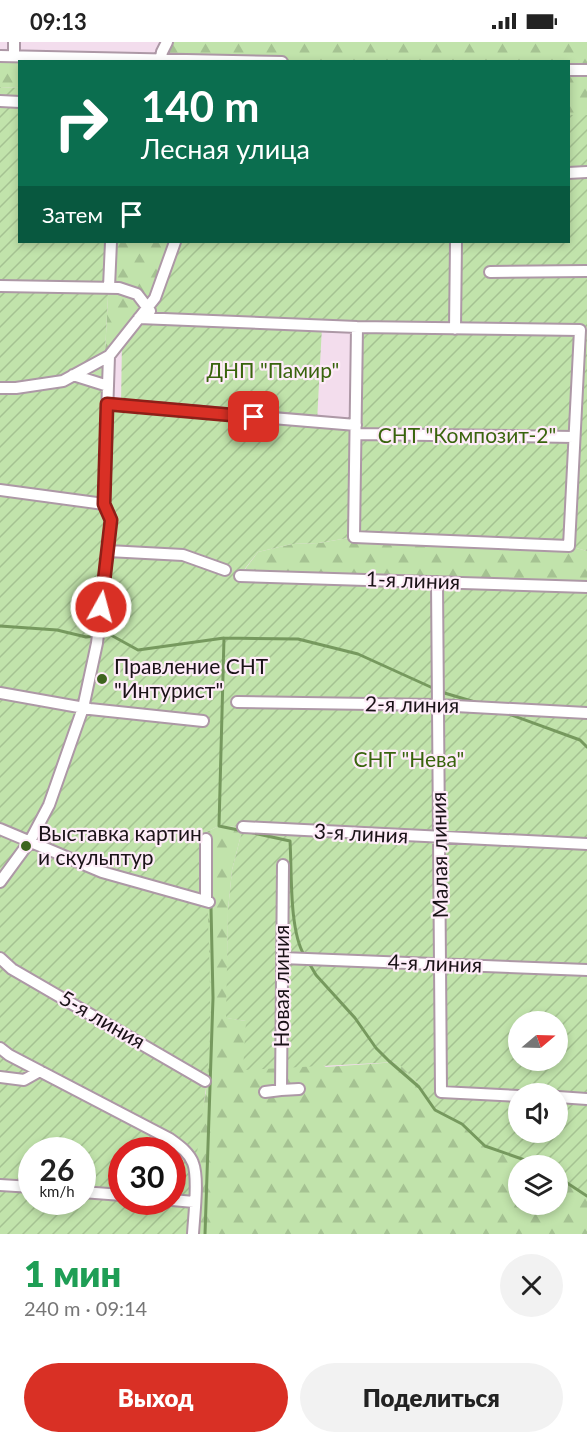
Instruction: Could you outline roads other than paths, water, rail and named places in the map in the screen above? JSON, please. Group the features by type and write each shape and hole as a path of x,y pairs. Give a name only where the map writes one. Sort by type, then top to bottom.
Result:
{"street":[{"path":"14,42 14,56"},
{"path":"0,56 160,60 167,42"},
{"path":"570,70 587,70"},
{"path":"0,101 18,102"},
{"path":"570,173 587,172"},
{"path":"109,287 111,243"},
{"path":"0,388 63,381 109,356 155,298 174,243"},
{"path":"455,329 456,243"},
{"path":"490,272 587,271"},
{"path":"0,286 125,289 137,294 156,318"},
{"path":"139,318 357,327 580,330 569,546 354,537 357,327"},
{"path":"0,882 30,841 49,805 83,708 97,643 111,520 104,504 109,356"},
{"path":"73,375 108,386"},
{"path":"107,404 356,430 574,437"},
{"path":"0,490 104,504"},
{"path":"108,551 183,555 225,570"},
{"name":"1-я линия","path":"240,576 587,587"},
{"name":"Малая линия","path":"437,582 437,701 441,838 441,1092 508,1095"},
{"path":"0,693 83,708 203,721"},
{"name":"2-я линия","path":"237,702 437,701 587,713"},
{"name":"3-я линия","path":"243,827 587,844"},
{"path":"0,829 102,872 207,901 206,839"},
{"name":"Новая линия","path":"282,1090 284,865"},
{"name":"5-я линия","path":"0,957 12,969 205,1081"},
{"name":"4-я линия","path":"282,958 587,970"},
{"path":"0,1048 170,1139 183,1149 193,1161 195,1176 193,1234"},
{"path":"0,1077 24,1080 40,1071"},
{"path":"265,1092 299,1089"},
{"path":"568,1098 587,1099"},
{"path":"0,1185 18,1186"},
{"path":"186,1201 194,1202"}],"waterway":[{"path":"0,626 57,630 86,637 95,636"},
{"path":"102,635 109,634 138,650 224,638 298,639 358,654 435,689"},
{"path":"224,638 219,826 243,831"},
{"path":"441,692 475,702"},
{"path":"506,713 580,740 587,747"},
{"path":"249,832 290,841 294,916 299,944 304,955"},
{"path":"205,1234 213,998 211,907"},
{"path":"309,963 316,975 355,1018 376,1048 419,1087 435,1110 462,1124 485,1146 511,1155"},
{"path":"568,1184 587,1196"}],"place":[{"name":"Правление СНТ \"Интурист\"","path":"102,679"},
{"name":"Выставка картин и скульптур","path":"26,846"}],"park label":[{"name":"ДНП \"Памир\"","path":"273,371"},
{"name":"СНТ \"Композит-2\"","path":"467,436"},
{"name":"СНТ \"Нева\"","path":"409,760"}]}
